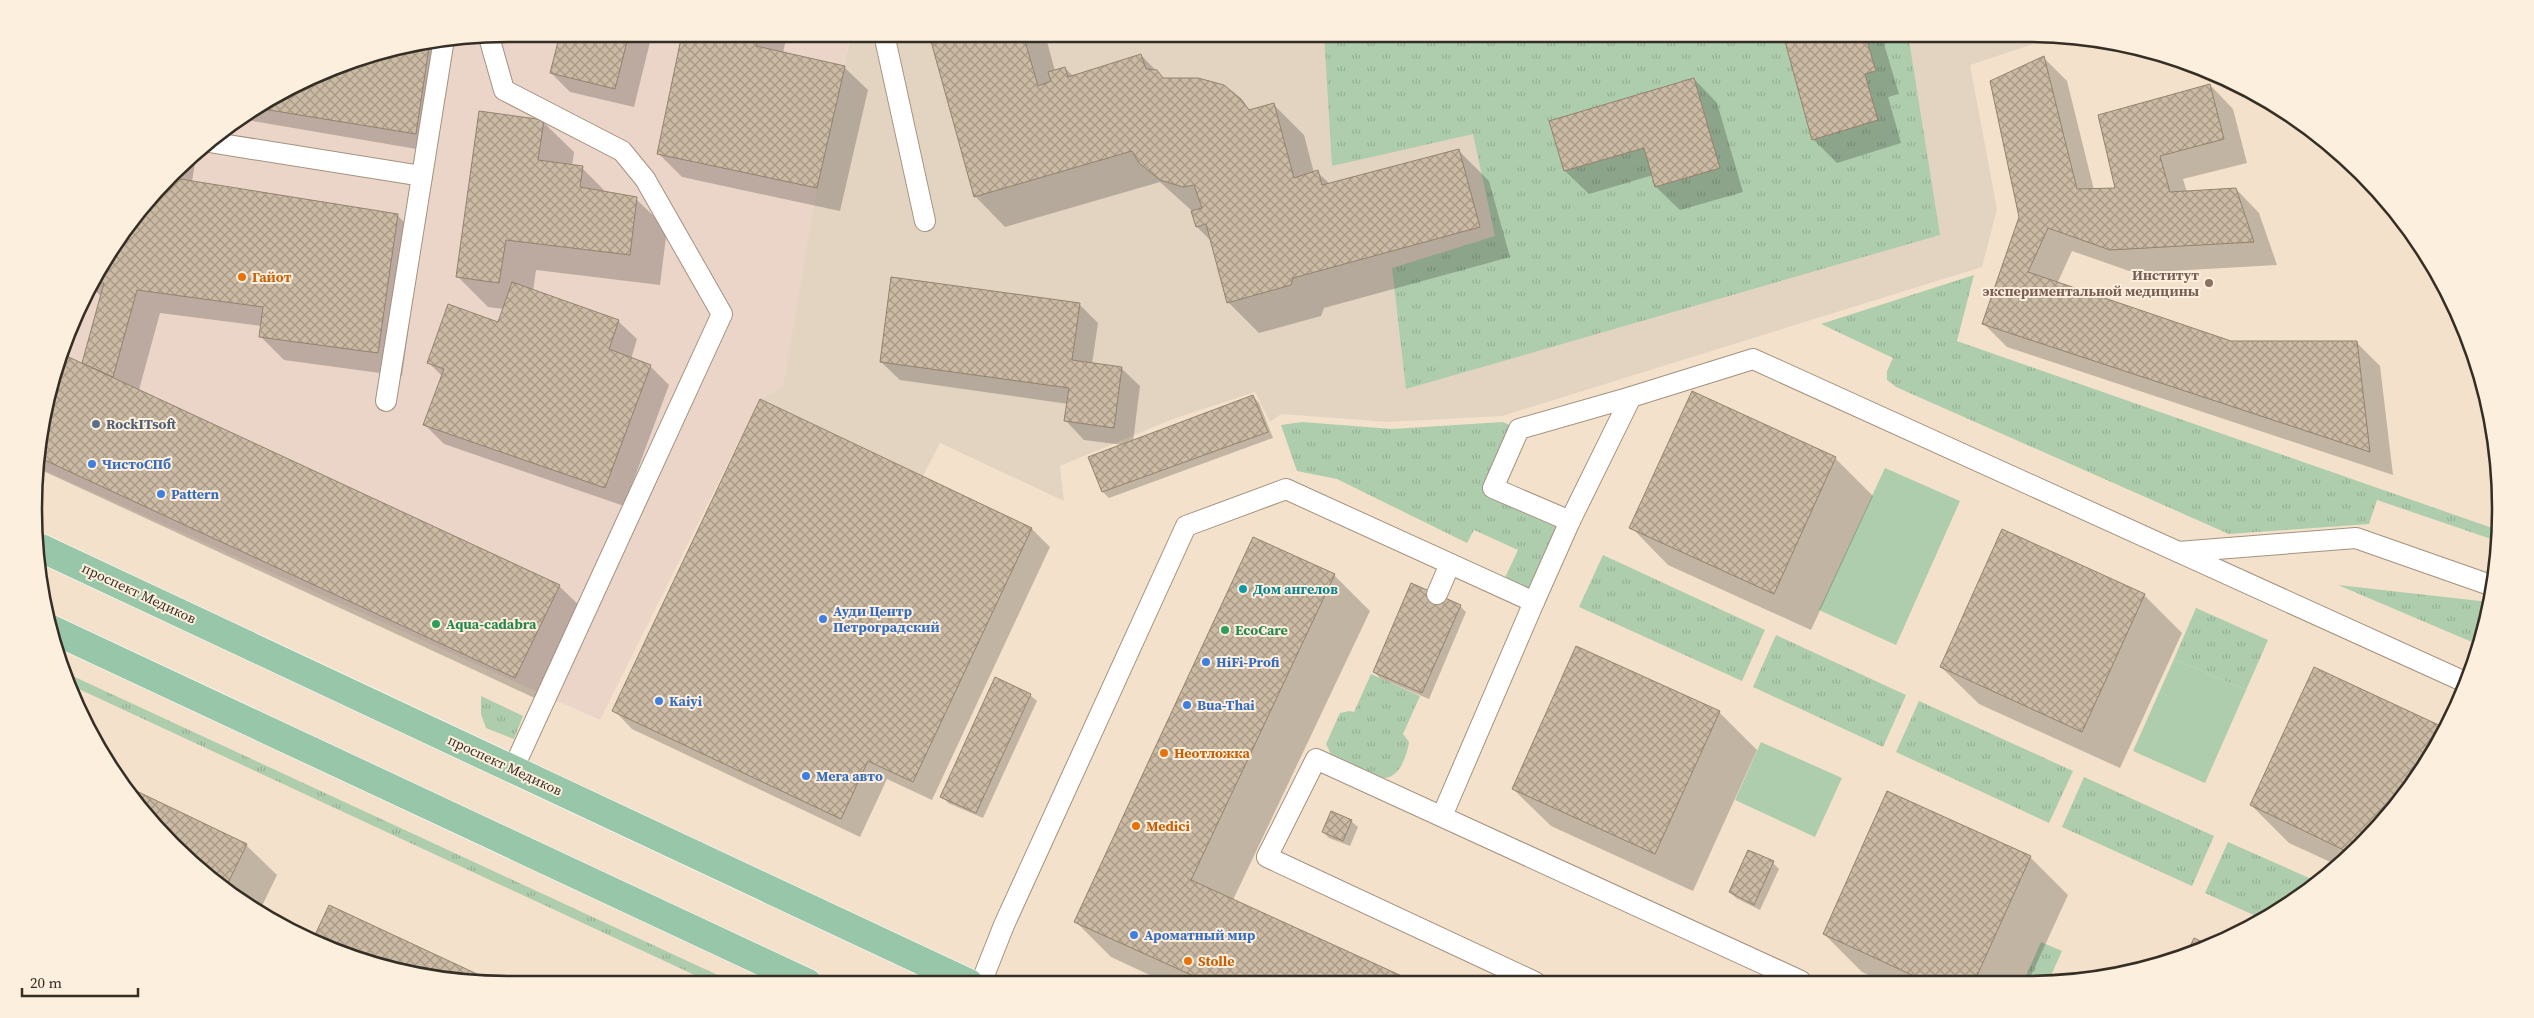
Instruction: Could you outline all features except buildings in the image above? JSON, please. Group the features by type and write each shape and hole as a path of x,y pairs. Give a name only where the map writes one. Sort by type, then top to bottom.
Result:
{"main road":[{"name":"проспект Медиков","path":"44,549 954,976"},
{"path":"59,633 791,976"}],"lane":[{"path":"886,42 925,221"},
{"path":"491,43 504,90 622,151 645,180 722,314 513,769"},
{"path":"386,401 443,47"},
{"path":"219,144 422,176"},
{"path":"1570,521 1493,488 1519,429 1753,359 2459,679"},
{"path":"1442,816 1570,521 1631,397"},
{"path":"984,976 1004,925 1186,526 1286,490 1534,602"},
{"path":"2177,552 2356,538 2486,583"},
{"path":"1437,594 1450,564"},
{"path":"1522,976 1267,857 1316,759 1790,976"}],"shaded area":[{"path":"848,42 783,387 760,399 600,720 44,470 51,418 67,359 78,330 105,276 121,250 158,201 201,158 250,121 276,105 330,78 388,58 448,46 478,43"},
{"path":"849,42 2038,42 1970,65 1997,209 1982,267 1502,416 1388,422 1281,414 1270,422 1255,392 1173,419 1060,466 1064,501 940,443 923,476 760,399 783,387 817,188"}],"green space":[{"path":"1324,42 1909,42 1940,235 1406,389 1392,268 1495,236 1473,134 1332,166"},
{"path":"1974,275 1957,341 2491,528 2491,539 2377,500 2369,524 2229,534 1896,387 1887,380 1887,371 1893,358 1821,324"},
{"path":"1302,422 1392,429 1503,422 1516,428 1489,489 1554,520 1557,527 1529,589 1502,584 1518,550 1474,530 1467,543 1337,479 1297,471 1281,425"},
{"path":"1885,468 1960,501 1896,645 1819,610"},
{"path":"1603,555 1765,630 1742,681 1579,607"},
{"path":"2338,585 2483,601 2472,642"},
{"path":"2196,608 2268,640 2246,690 2174,659"},
{"path":"1776,635 1906,695 1883,747 1753,687"},
{"path":"2174,659 2246,690 2205,783 2133,751"},
{"path":"1371,674 1420,696 1403,734 1409,742 1404,760 1394,775 1383,778 1331,754 1326,744 1340,713 1354,712"},
{"path":"74,676 720,976 697,976 78,689"},
{"path":"481,696 523,716 514,739 486,728 481,714"},
{"path":"1919,701 2073,771 2049,823 1896,752"},
{"path":"1761,742 1842,778 1815,837 1735,800"},
{"path":"2084,777 2214,836 2192,886 2062,827"},
{"path":"2228,842 2310,878 2254,915 2205,893"},
{"path":"2041,942 2062,951 2051,975 2026,976"}],"place":[{"name":"Гайот","path":"242,277"},
{"name":"Институт экспериментальной медицины","path":"2209,283"},
{"name":"RockITsoft","path":"96,424"},
{"name":"ЧистоСПб","path":"92,464"},
{"name":"Pattern","path":"161,494"},
{"name":"Дом ангелов","path":"1243,589"},
{"name":"Ауди Центр Петроградский","path":"823,619"},
{"name":"Aqua-cadabra","path":"436,624"},
{"name":"EcoCare","path":"1225,630"},
{"name":"HiFi-Profi","path":"1206,662"},
{"name":"Kaiyi","path":"659,701"},
{"name":"Bua-Thai","path":"1187,705"},
{"name":"Неотложка","path":"1164,753"},
{"name":"Мега авто","path":"806,776"},
{"name":"Medici","path":"1136,826"},
{"name":"Ароматный мир","path":"1134,935"},
{"name":"Stolle","path":"1188,961"}]}
